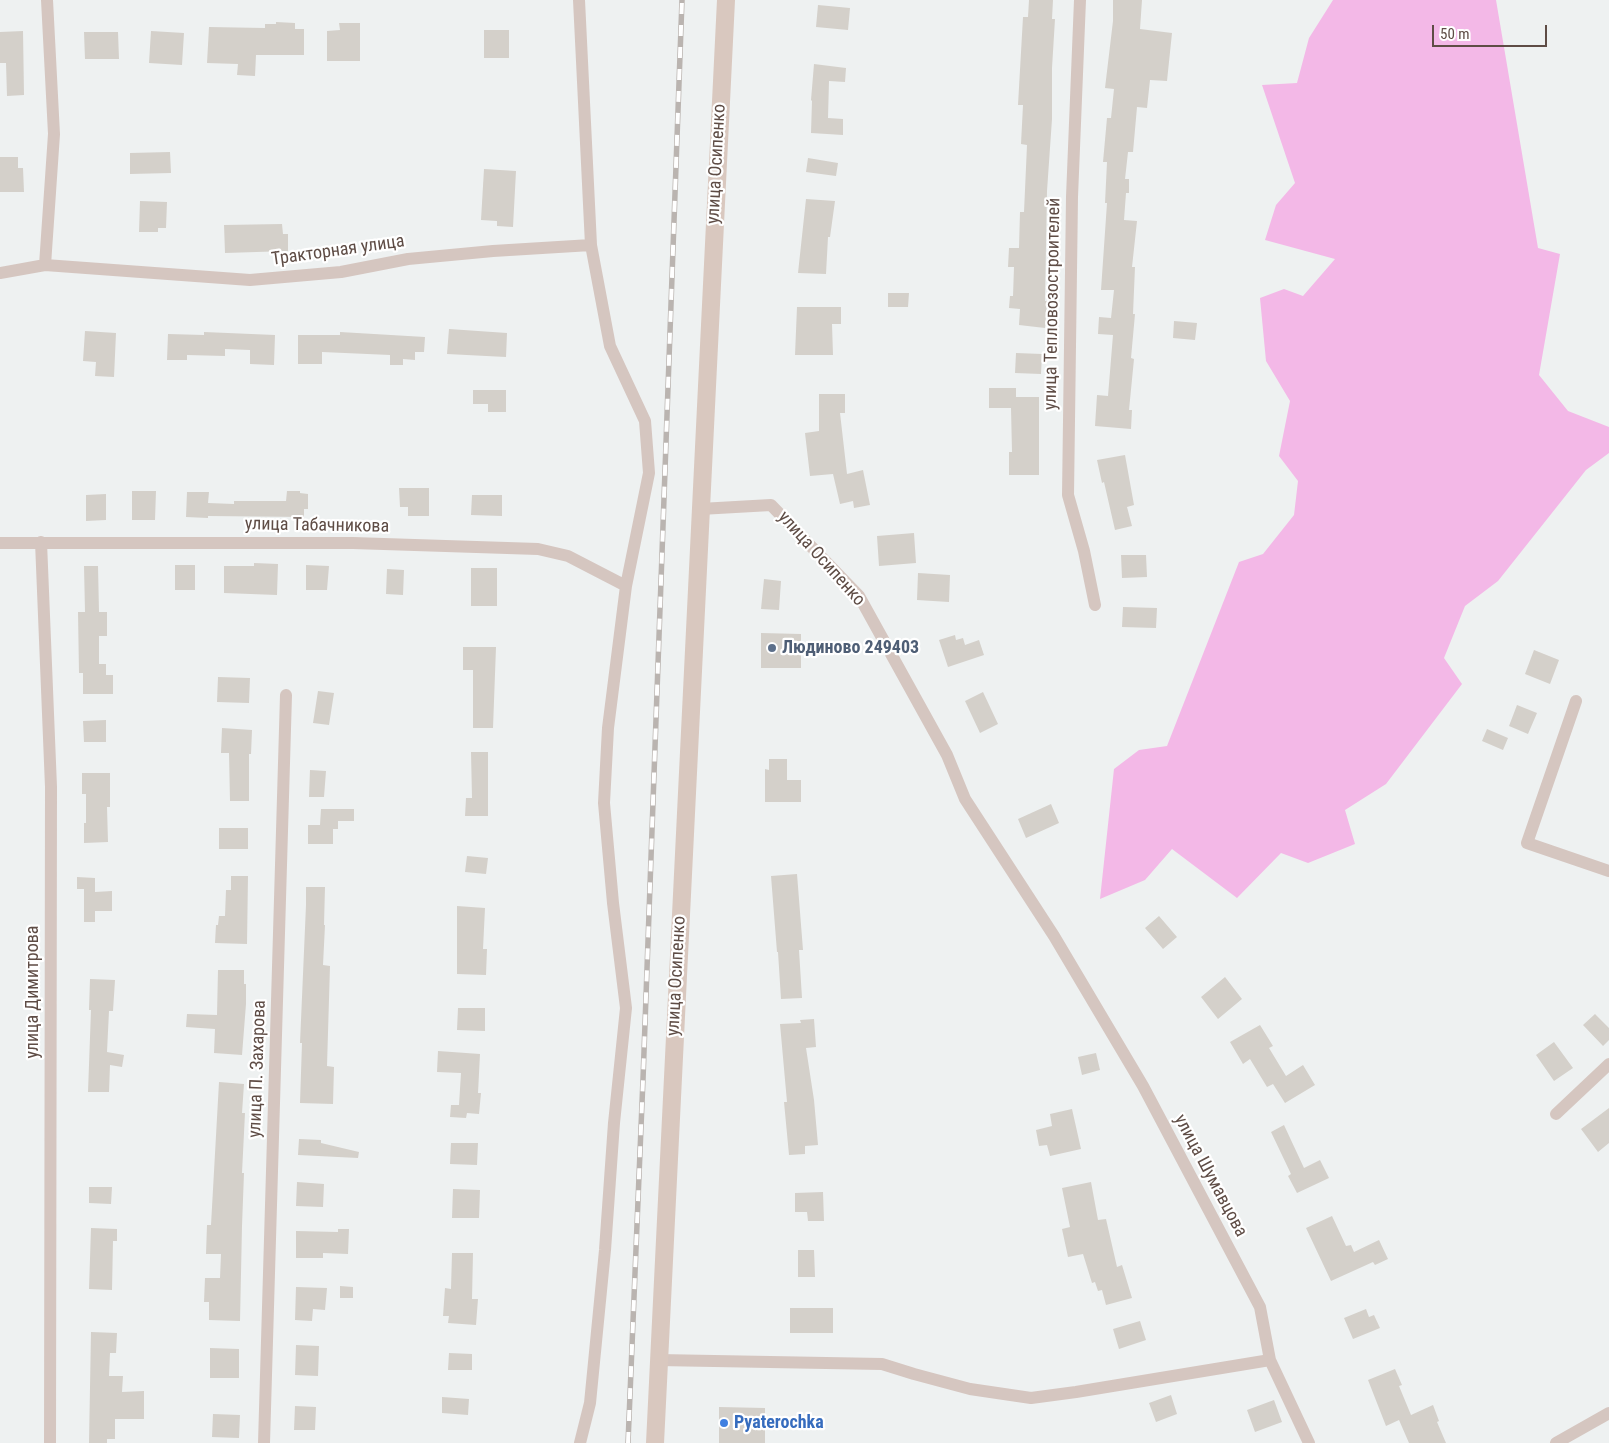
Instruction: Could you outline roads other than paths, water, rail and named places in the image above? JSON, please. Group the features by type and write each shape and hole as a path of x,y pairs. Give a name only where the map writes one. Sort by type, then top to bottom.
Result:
{"street":[{"path":"45,265 54,134 47,0"},
{"path":"579,0 591,246 610,346 645,421 649,473 626,586 608,728 604,803 613,903 626,1008 614,1123 605,1250 590,1403 580,1443"},
{"name":"улица Осипенко","path":"655,1443 726,0"},
{"name":"улица Тепловозостроителей","path":"1080,0 1072,206 1068,495 1084,551 1095,605"},
{"name":"Тракторная улица","path":"0,273 45,265 250,280 341,272 408,258 591,246"},
{"name":"улица Осипенко","path":"700,508 771,504 859,596 947,755 965,799 1054,936"},
{"name":"улица Табачникова","path":"0,542 353,542 538,549 568,556 626,586"},
{"name":"улица Димитрова","path":"41,542 51,787 50,1443"},
{"name":"улица П. Захарова","path":"264,1443 286,695"},
{"path":"1576,701 1527,844 1609,871"},
{"name":"улица Шумавцова","path":"1054,936 1143,1086 1260,1307 1270,1360 1309,1443"},
{"path":"1556,1114 1609,1064"},
{"path":"658,1360 882,1364 970,1389 1030,1398 1270,1360"},
{"path":"1556,1443 1609,1414"}],"railway":[{"path":"628,1443 682,0"}],"place":[{"name":"Людиново 249403","path":"772,648"},
{"name":"Pyaterochka","path":"724,1423"}]}
